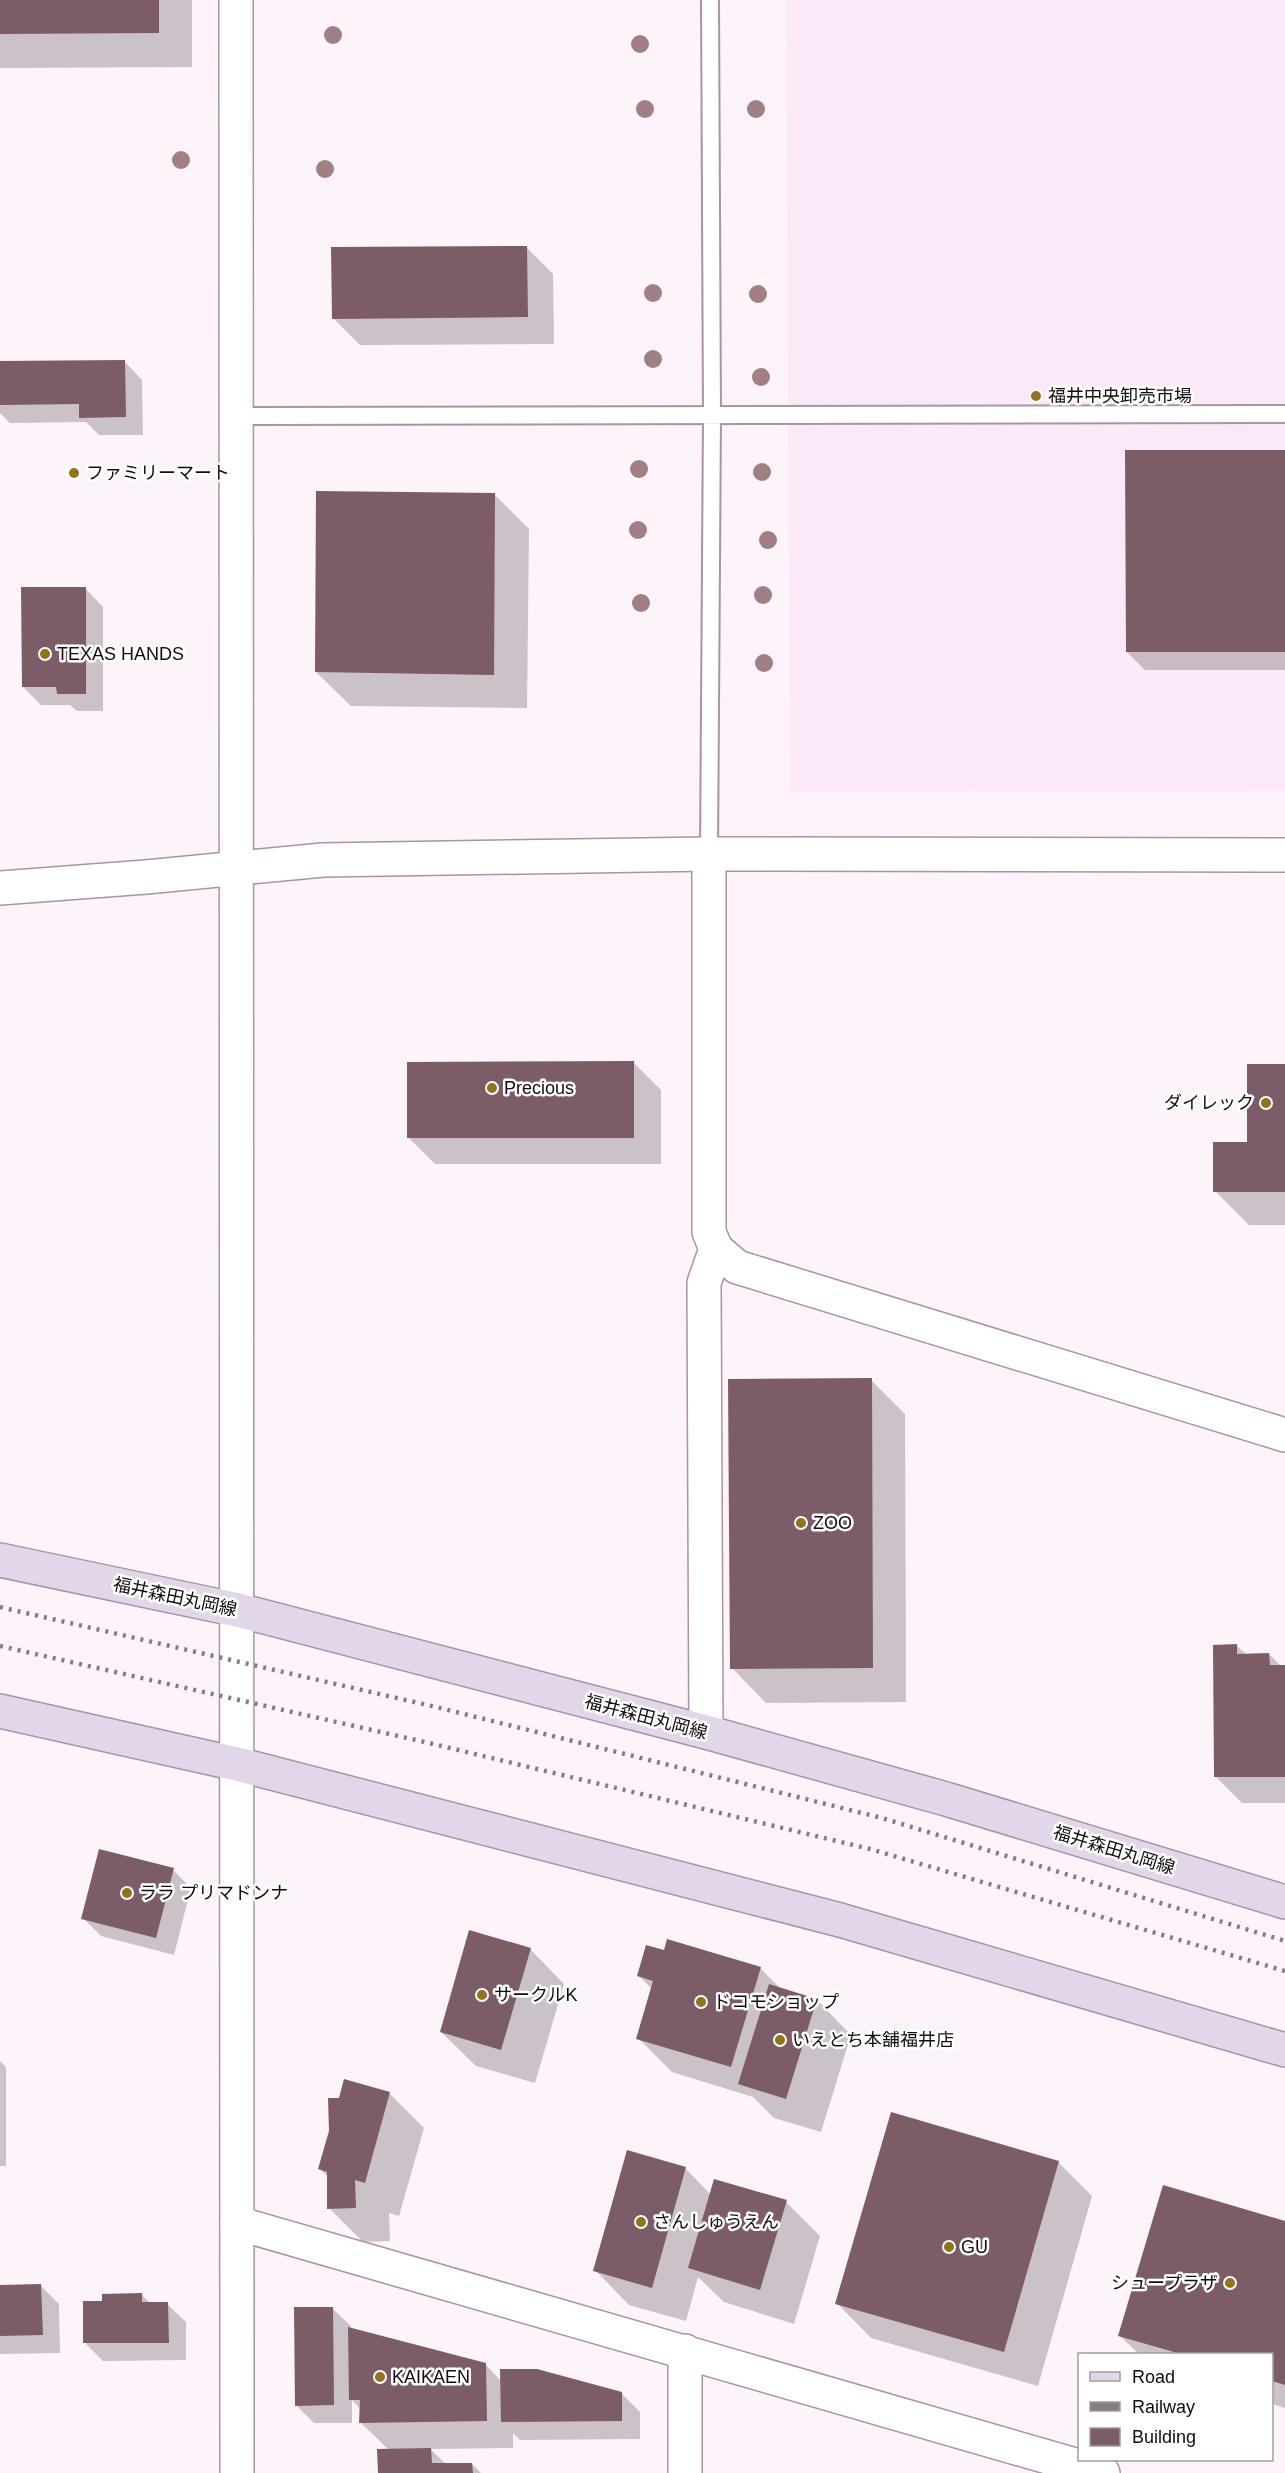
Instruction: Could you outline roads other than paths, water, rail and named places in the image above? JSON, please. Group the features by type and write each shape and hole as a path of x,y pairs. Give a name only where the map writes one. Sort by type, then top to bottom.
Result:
{"main road":[{"name":"福井森田丸岡線","path":"0,1560 238,1610 706,1732 946,1799 1285,1902"},
{"path":"0,1711 237,1764 840,1920 1285,2050"}],"street":[{"path":"236,0 237,2473"},
{"path":"0,888 322,860 709,854 1285,855"},
{"path":"709,854 709,1232 716,1249 737,1267 1285,1435"},
{"path":"706,1732 704,1283 716,1249"},
{"path":"237,2223 1103,2473"},
{"path":"685,2351 685,2473"}],"lane":[{"path":"709,854 710,0"},
{"path":"237,416 1285,414"}],"railway":[{"path":"0,1607 436,1707 882,1818 1285,1941"},
{"path":"0,1646 425,1742 870,1849 1285,1971"}],"place":[{"name":"福井中央卸売市場","path":"1036,396"},
{"name":"ファミリーマート","path":"74,473"},
{"name":"TEXAS HANDS","path":"45,654"},
{"name":"Precious","path":"492,1088"},
{"name":"ダイレック","path":"1266,1103"},
{"name":"ZOO","path":"801,1523"},
{"name":"ララ プリマドンナ","path":"127,1893"},
{"name":"サークルK","path":"482,1995"},
{"name":"ドコモショップ","path":"701,2002"},
{"name":"いえとち本舗福井店","path":"780,2040"},
{"name":"さんしゅうえん","path":"641,2222"},
{"name":"GU","path":"949,2247"},
{"name":"シュープラザ","path":"1230,2283"},
{"name":"KAIKAEN","path":"380,2377"}]}
